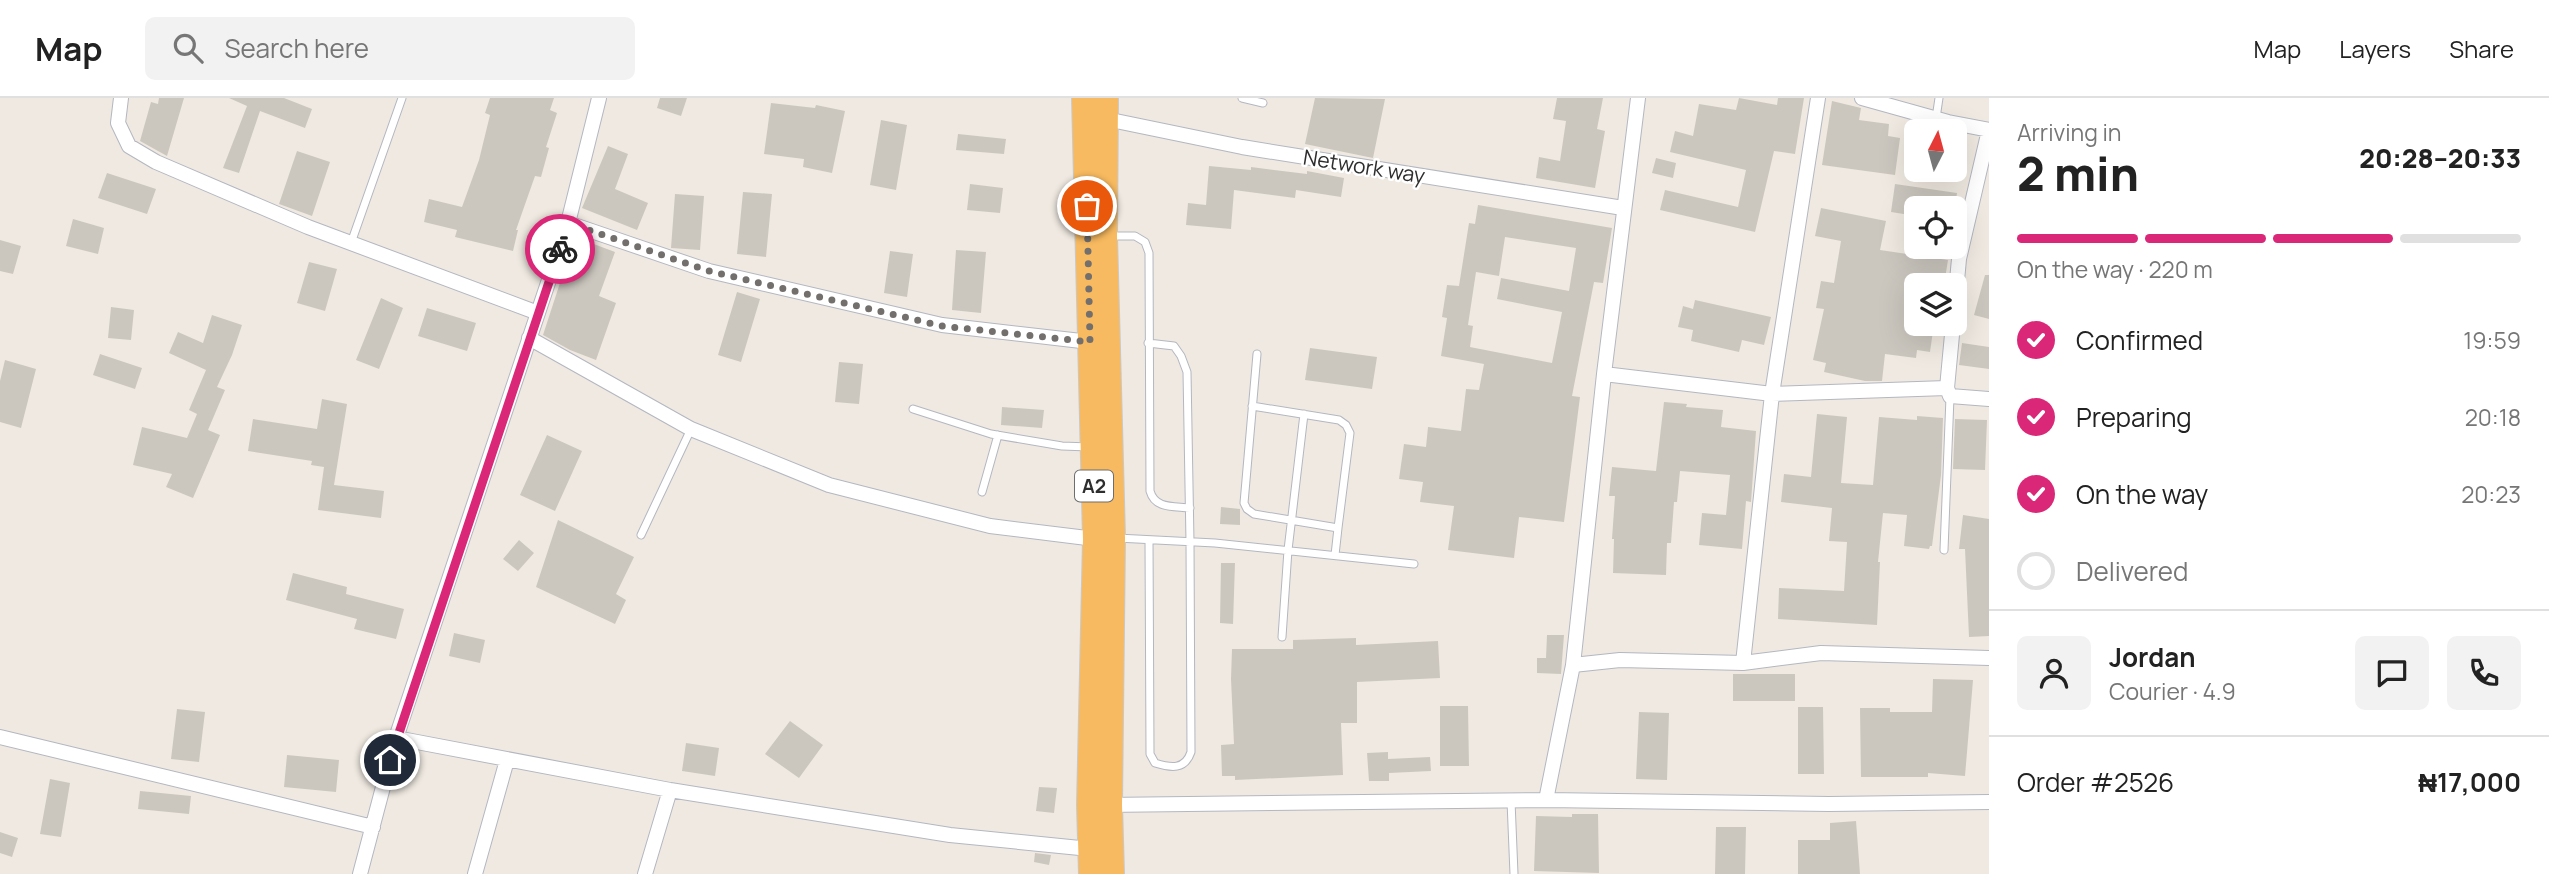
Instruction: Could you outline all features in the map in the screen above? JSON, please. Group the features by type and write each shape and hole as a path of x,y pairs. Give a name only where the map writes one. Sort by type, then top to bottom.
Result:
{"highway":[{"name":"A2","path":"1084,98 1094,447 1104,538"},
{"name":"A2","path":"1091,874 1090,849 1099,805 1104,538 1106,109"},
{"name":"A2","path":"1099,805 1112,874"}],"street":[{"path":"121,98 118,123 129,146 156,162 307,228 538,313"},
{"path":"360,874 396,738 568,223 600,98"},
{"path":"1546,800 1573,665 1623,208 1638,98"},
{"path":"1743,663 1772,394 1818,98"},
{"path":"1862,98 1989,130 1958,273"},
{"name":"Network way","path":"1106,109 1242,147 1623,208"},
{"path":"568,223 709,271 942,326 1090,342"},
{"path":"1949,392 1952,336"},
{"path":"529,338 691,429 829,485 990,526 1104,538"},
{"path":"1604,374 1772,394 1949,392 1989,399"},
{"path":"1573,665 1620,660 1743,663 1821,653 1989,657"},
{"path":"0,737 373,827"},
{"path":"396,738 670,790 950,835 1090,849"},
{"path":"475,874 507,760"},
{"path":"645,874 670,790"},
{"path":"1099,805 1511,800 1829,804 1989,802"}],"lane":[{"path":"351,243 402,98"},
{"path":"1242,98 1263,103"},
{"path":"1936,118 1940,98"},
{"path":"1105,236 1135,236 1145,242 1149,253 1150,491 1152,500 1158,505 1190,508"},
{"path":"1148,342 1174,346 1187,372 1191,542 1191,752 1188,762 1180,767 1155,764 1150,754 1149,540"},
{"path":"1257,355 1244,503 1254,514 1338,528"},
{"path":"1944,550 1949,392"},
{"path":"1252,406 1339,420 1346,425 1350,433 1335,555"},
{"path":"913,409 999,435 1062,446 1094,447"},
{"path":"1282,637 1288,550 1304,414"},
{"path":"641,535 691,429"},
{"path":"982,492 999,435"},
{"path":"1104,538 1288,550 1413,564"},
{"path":"1511,800 1514,874"}],"building":[{"path":"159,98 184,98 167,156 140,141 151,102 158,104"},
{"path":"229,98 284,98 312,109 305,128 260,111 239,173 223,168 247,106"},
{"path":"490,98 554,98 550,110 557,113 546,147 549,148 541,177 535,176 516,230 513,251 455,237 457,230 424,222 429,199 462,207 479,160 490,115 485,113"},
{"path":"660,98 687,98 681,116 657,108"},
{"path":"1315,98 1385,99 1373,158 1305,144"},
{"path":"1557,98 1603,98 1597,129 1605,131 1595,188 1536,178 1539,157 1560,161 1566,121 1553,119"},
{"path":"1739,98 1777,105 1778,98 1804,98 1795,154 1774,151 1755,232 1660,210 1665,190 1738,207 1746,170 1670,152 1675,131 1693,136 1699,104 1736,110"},
{"path":"1832,101 1861,108 1859,120 1889,124 1888,136 1900,138 1895,175 1822,165"},
{"path":"771,103 815,108 816,105 845,111 832,173 803,167 804,159 764,154"},
{"path":"881,120 907,125 896,190 870,185"},
{"path":"958,134 1006,139 1004,154 956,150"},
{"path":"608,146 628,154 615,189 648,203 637,230 582,208"},
{"path":"297,151 330,162 312,216 279,204"},
{"path":"1656,158 1676,163 1673,178 1652,173"},
{"path":"1209,166 1251,170 1251,167 1307,174 1307,171 1344,178 1341,197 1296,190 1295,198 1234,190 1231,229 1186,225 1188,203 1206,205"},
{"path":"107,173 156,189 147,214 98,198"},
{"path":"970,184 1003,188 1000,213 967,210"},
{"path":"1895,184 1957,193 1957,196 1904,196 1904,214 1891,212"},
{"path":"743,192 772,194 766,257 737,254"},
{"path":"675,194 704,196 700,250 671,248"},
{"path":"1478,205 1612,228 1603,283 1594,282 1572,396 1580,397 1564,522 1519,517 1514,558 1448,550 1454,506 1420,502 1423,482 1399,479 1404,444 1426,447 1428,427 1461,431 1466,389 1479,390 1484,364 1441,356 1447,318 1442,317 1447,285 1459,286 1469,223 1475,224","holes":["1505,237 1576,248 1569,291 1501,278 1497,299 1562,312 1552,363 1470,347 1473,326 1468,325 1476,272 1499,276"]},
{"path":"1821,208 1886,221 1880,250 1904,254 1904,259 1948,260 1946,273 1904,273 1904,336 1932,336 1930,352 1917,350 1916,358 1885,354 1882,381 1865,381 1824,372 1826,363 1813,360 1824,309 1816,308 1821,281 1834,283 1841,241 1815,236"},
{"path":"73,219 104,228 98,254 66,246"},
{"path":"575,237 615,252 599,296 616,303 596,360 543,335"},
{"path":"0,240 21,246 13,274 0,271"},
{"path":"956,250 986,252 981,313 952,310"},
{"path":"890,251 913,254 907,297 884,293"},
{"path":"309,262 337,269 325,311 297,303"},
{"path":"1985,275 1989,275 1989,319 1974,315"},
{"path":"737,292 760,299 741,362 718,355"},
{"path":"381,298 403,308 379,369 356,360"},
{"path":"1695,300 1771,317 1764,345 1742,340 1739,352 1691,341 1693,330 1678,327 1683,306 1693,309"},
{"path":"111,307 134,310 131,340 108,338"},
{"path":"427,308 476,323 467,351 418,336"},
{"path":"212,315 242,325 217,387 225,390 208,430 220,435 193,498 166,487 172,474 133,465 142,427 187,438 197,414 189,410 206,370 169,353 178,332 203,343"},
{"path":"1962,343 1989,347 1989,369 1959,365"},
{"path":"1310,348 1377,357 1372,389 1305,380"},
{"path":"100,354 142,368 135,389 93,375"},
{"path":"5,360 36,369 21,428 0,422 0,381"},
{"path":"839,362 863,364 859,404 835,402"},
{"path":"322,399 347,404 334,485 384,491 381,518 318,510 324,467 311,465 312,461 248,451 253,419 317,429"},
{"path":"1664,402 1723,410 1721,427 1756,431 1751,502 1746,501 1742,549 1699,545 1702,513 1726,515 1730,475 1680,471 1677,502 1674,502 1671,543 1667,543 1666,575 1613,573 1615,496 1609,496 1612,467 1656,471"},
{"path":"1002,407 1044,410 1042,428 1001,425"},
{"path":"1817,414 1847,417 1841,483 1873,485 1879,417 1917,420 1917,416 1943,418 1941,475 1932,546 1929,549 1904,546 1907,515 1883,513 1878,562 1877,625 1778,619 1779,588 1844,591 1847,542 1829,541 1832,508 1781,502 1784,474 1811,477"},
{"path":"1955,419 1987,420 1985,470 1953,469"},
{"path":"547,435 582,451 555,511 520,495"},
{"path":"1221,507 1240,509 1240,525 1220,524"},
{"path":"1963,515 1989,519 1989,636 1969,637 1965,549 1959,549"},
{"path":"558,520 634,557 616,594 626,600 615,624 536,587"},
{"path":"519,540 534,553 518,571 503,559"},
{"path":"1221,563 1235,563 1233,624 1220,623"},
{"path":"293,573 347,587 346,594 404,609 396,639 354,629 357,619 286,600"},
{"path":"454,633 485,640 480,663 449,656"},
{"path":"1547,635 1564,635 1561,674 1537,673 1537,658 1546,658"},
{"path":"1356,638 1356,645 1438,641 1440,678 1357,682 1357,723 1341,723 1343,775 1235,780 1235,776 1222,776 1221,745 1234,744 1232,649 1293,649 1293,640"},
{"path":"1733,674 1795,674 1795,701 1733,701"},
{"path":"1933,679 1973,680 1965,776 1928,773 1928,777 1861,777 1860,708 1890,708 1890,712 1932,712"},
{"path":"1440,706 1468,706 1469,766 1440,766"},
{"path":"1798,707 1823,707 1824,774 1798,774"},
{"path":"177,709 205,712 199,762 171,759"},
{"path":"1639,712 1669,713 1667,780 1636,779"},
{"path":"790,721 823,745 799,778 765,754"},
{"path":"686,743 719,748 715,776 682,771"},
{"path":"1388,752 1388,759 1430,757 1431,771 1389,773 1389,781 1369,781 1367,753"},
{"path":"287,755 339,760 336,792 284,787"},
{"path":"50,779 70,783 61,837 40,834"},
{"path":"1039,787 1057,788 1054,813 1036,811"},
{"path":"140,791 191,796 189,814 138,809"},
{"path":"1572,814 1598,814 1599,873 1534,871 1536,816 1572,817"},
{"path":"1856,821 1860,874 1798,874 1798,840 1830,840 1830,823"},
{"path":"1716,827 1746,827 1745,874 1715,874"},
{"path":"0,832 18,838 12,857 0,853"},
{"path":"1035,853 1051,855 1049,865 1034,862"}],"way so far":[{"path":"560,249 568,223 709,271 942,326 1090,342 1087,206"}],"route":[{"path":"390,760 560,249"}]}
